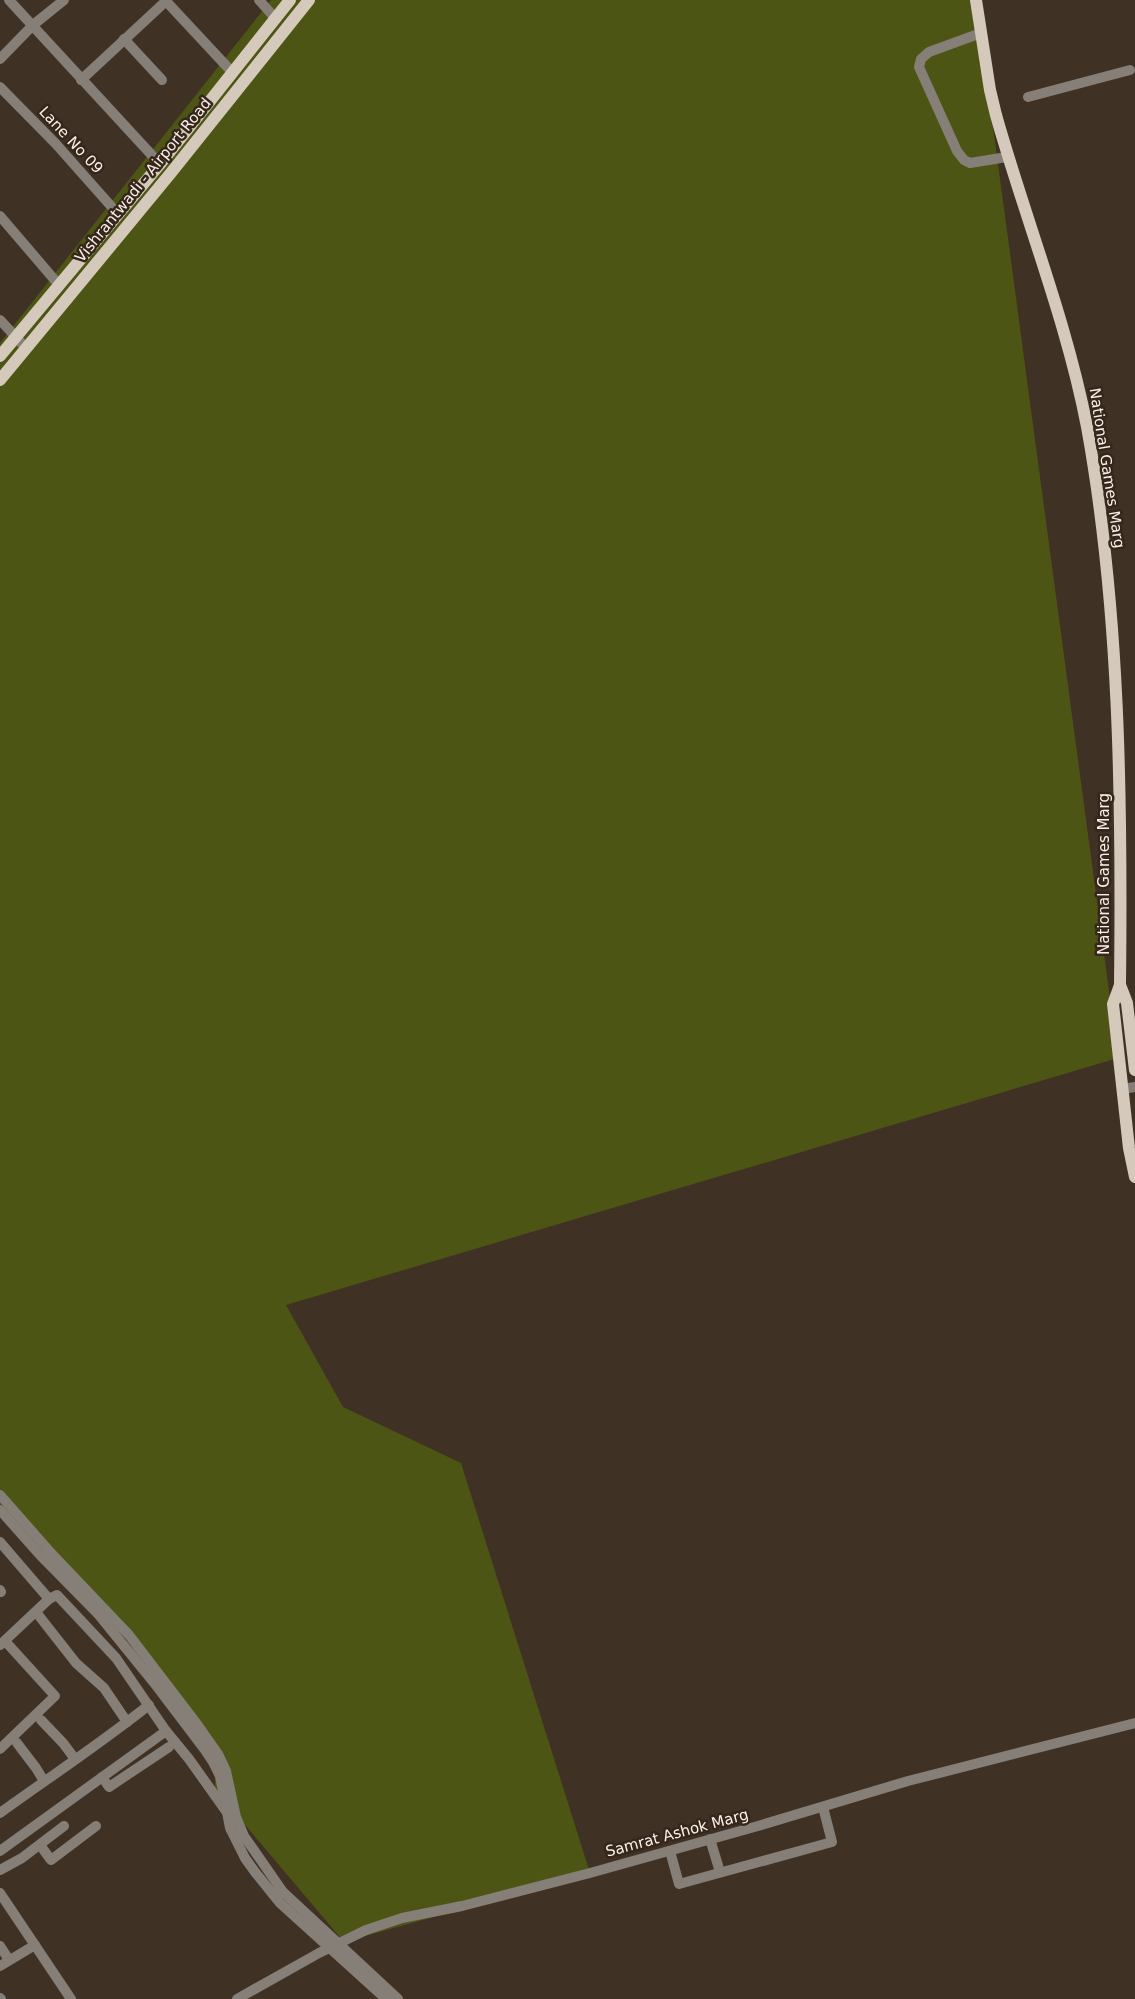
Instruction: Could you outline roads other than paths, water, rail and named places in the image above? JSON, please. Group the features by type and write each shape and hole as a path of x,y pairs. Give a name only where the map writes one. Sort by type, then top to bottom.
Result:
{"main road":[{"name":"Vishrantwadi - Airport Road","path":"0,356 160,164 290,0"},
{"name":"Vishrantwadi - Airport Road","path":"0,380 170,174 309,0"},
{"name":"National Games Marg","path":"976,0 990,90 1007,157 1072,362 1086,426 1096,486 1107,580 1120,763 1120,985 1113,1004 1122,1089 1134,1172"},
{"name":"National Games Marg","path":"1120,985 1127,1003 1135,1070"}],"street":[{"path":"9,0 160,164"},
{"path":"1,55 32,25 64,0"},
{"path":"81,80 165,0 232,72"},
{"path":"259,0 275,18"},
{"path":"981,33 929,52 921,59 919,66 957,151 964,160 970,162 1007,157"},
{"path":"124,39 162,80"},
{"path":"1028,97 1130,70"},
{"name":"Lane No 09","path":"0,87 56,144 118,214"},
{"path":"0,216 59,285"},
{"path":"0,320 26,348"},
{"path":"1122,1089 1135,1087"},
{"path":"0,1495 51,1554 129,1635 156,1670 223,1763 238,1826 261,1863 283,1892 386,1999"},
{"path":"0,1510 40,1555 99,1615 194,1735 213,1762 220,1776 230,1828 236,1842 255,1872 280,1903 398,1999"},
{"path":"0,1542 49,1599"},
{"path":"0,1749 55,1696 2,1643 55,1594 59,1596 116,1658 166,1731 189,1759 226,1811"},
{"path":"36,1612 76,1662 104,1688 127,1722"},
{"path":"1,1811 75,1759 97,1746 149,1706"},
{"path":"41,1720 75,1759"},
{"name":"Samrat Ashok Marg","path":"238,1999 366,1930 402,1918 462,1906 670,1851 908,1781 1135,1723"},
{"path":"0,1851 166,1731"},
{"path":"17,1743 44,1782"},
{"path":"102,1777 109,1787 169,1747"},
{"path":"670,1851 679,1884 832,1842 823,1807"},
{"path":"0,1870 8,1867 40,1845 64,1826"},
{"path":"40,1845 51,1860 96,1826"},
{"path":"710,1839 720,1872"},
{"path":"0,1893 68,1997"},
{"path":"0,1946 5,1963 35,1945"}]}
